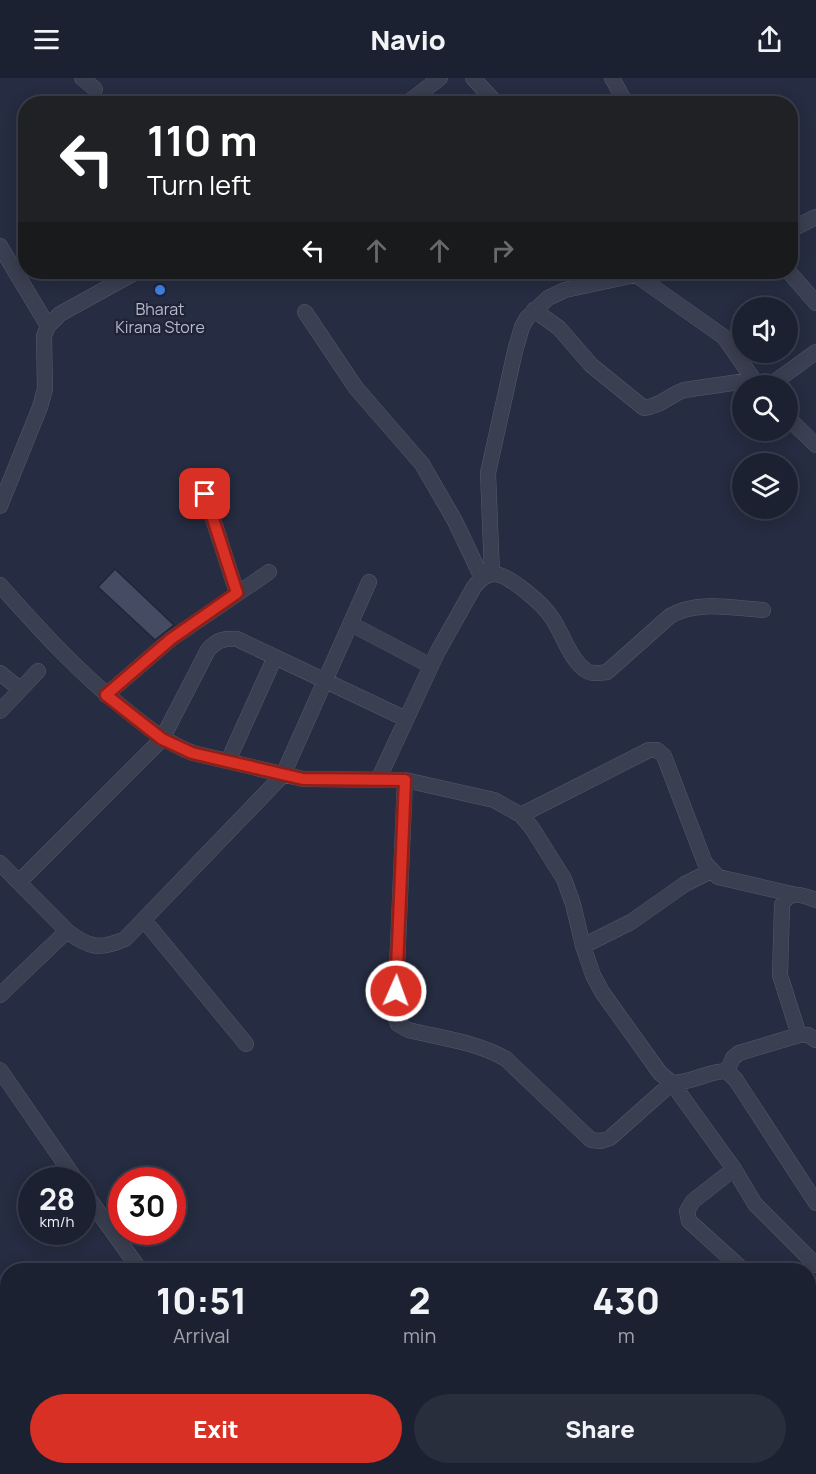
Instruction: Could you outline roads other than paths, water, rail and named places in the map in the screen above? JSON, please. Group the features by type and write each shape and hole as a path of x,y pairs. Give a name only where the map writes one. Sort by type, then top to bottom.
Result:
{"street":[{"path":"82,78 95,89"},
{"path":"416,96 440,78"},
{"path":"473,78 490,96"},
{"path":"612,78 622,96"},
{"path":"798,226 816,217"},
{"path":"0,246 18,276"},
{"path":"20,279 48,326"},
{"path":"0,506 45,389 44,336 48,326 60,314 123,279"},
{"path":"487,576 488,473 522,327 534,310 548,298 565,290 615,279"},
{"path":"651,279 724,337 750,375"},
{"path":"795,279 816,303"},
{"path":"534,310 559,328 591,365 644,408 652,408 684,390 732,385"},
{"path":"305,312 356,388 426,471 487,576"},
{"path":"784,375 816,352"},
{"path":"798,428 816,445"},
{"path":"205,494 237,593"},
{"path":"106,695 171,639 269,572"},
{"path":"379,778 431,666 474,587 487,576 505,576 543,607 584,669 595,674 607,672 670,616 682,609 695,606 763,610"},
{"path":"0,863 67,932 91,946 108,946 125,939 283,775 369,582"},
{"path":"0,585 56,648 106,695 162,739 192,753 283,775 324,780 379,778 405,780 494,800 521,815 532,828 564,879 573,904 583,946 593,975 602,992 660,1074 672,1083 734,1169 756,1204 814,1263"},
{"path":"351,624 431,666"},
{"path":"19,882 162,739 208,650 215,642 237,639 406,719"},
{"path":"228,761 276,657"},
{"path":"0,711 38,671"},
{"path":"0,673 20,689"},
{"path":"521,815 649,750 657,750 664,756 705,863 711,871 718,877 800,894 816,900"},
{"path":"405,780 395,1015 399,1024 408,1030 482,1047 506,1059 591,1140 601,1141 610,1138 672,1083 684,1083 717,1071 727,1071 736,1080 816,1203"},
{"path":"583,946 631,922 685,884 711,871"},
{"path":"792,894 785,898 782,905 780,966 782,983 799,1035"},
{"path":"144,920 246,1044"},
{"path":"0,995 67,932"},
{"path":"727,1071 733,1058 739,1053 799,1035 808,1035 816,1040"},
{"path":"0,1070 67,1167"},
{"path":"734,1169 693,1201 687,1211 689,1221 735,1263"},
{"path":"96,1209 135,1263"}],"place":[{"name":"Bharat Kirana Store","path":"160,290"}]}
